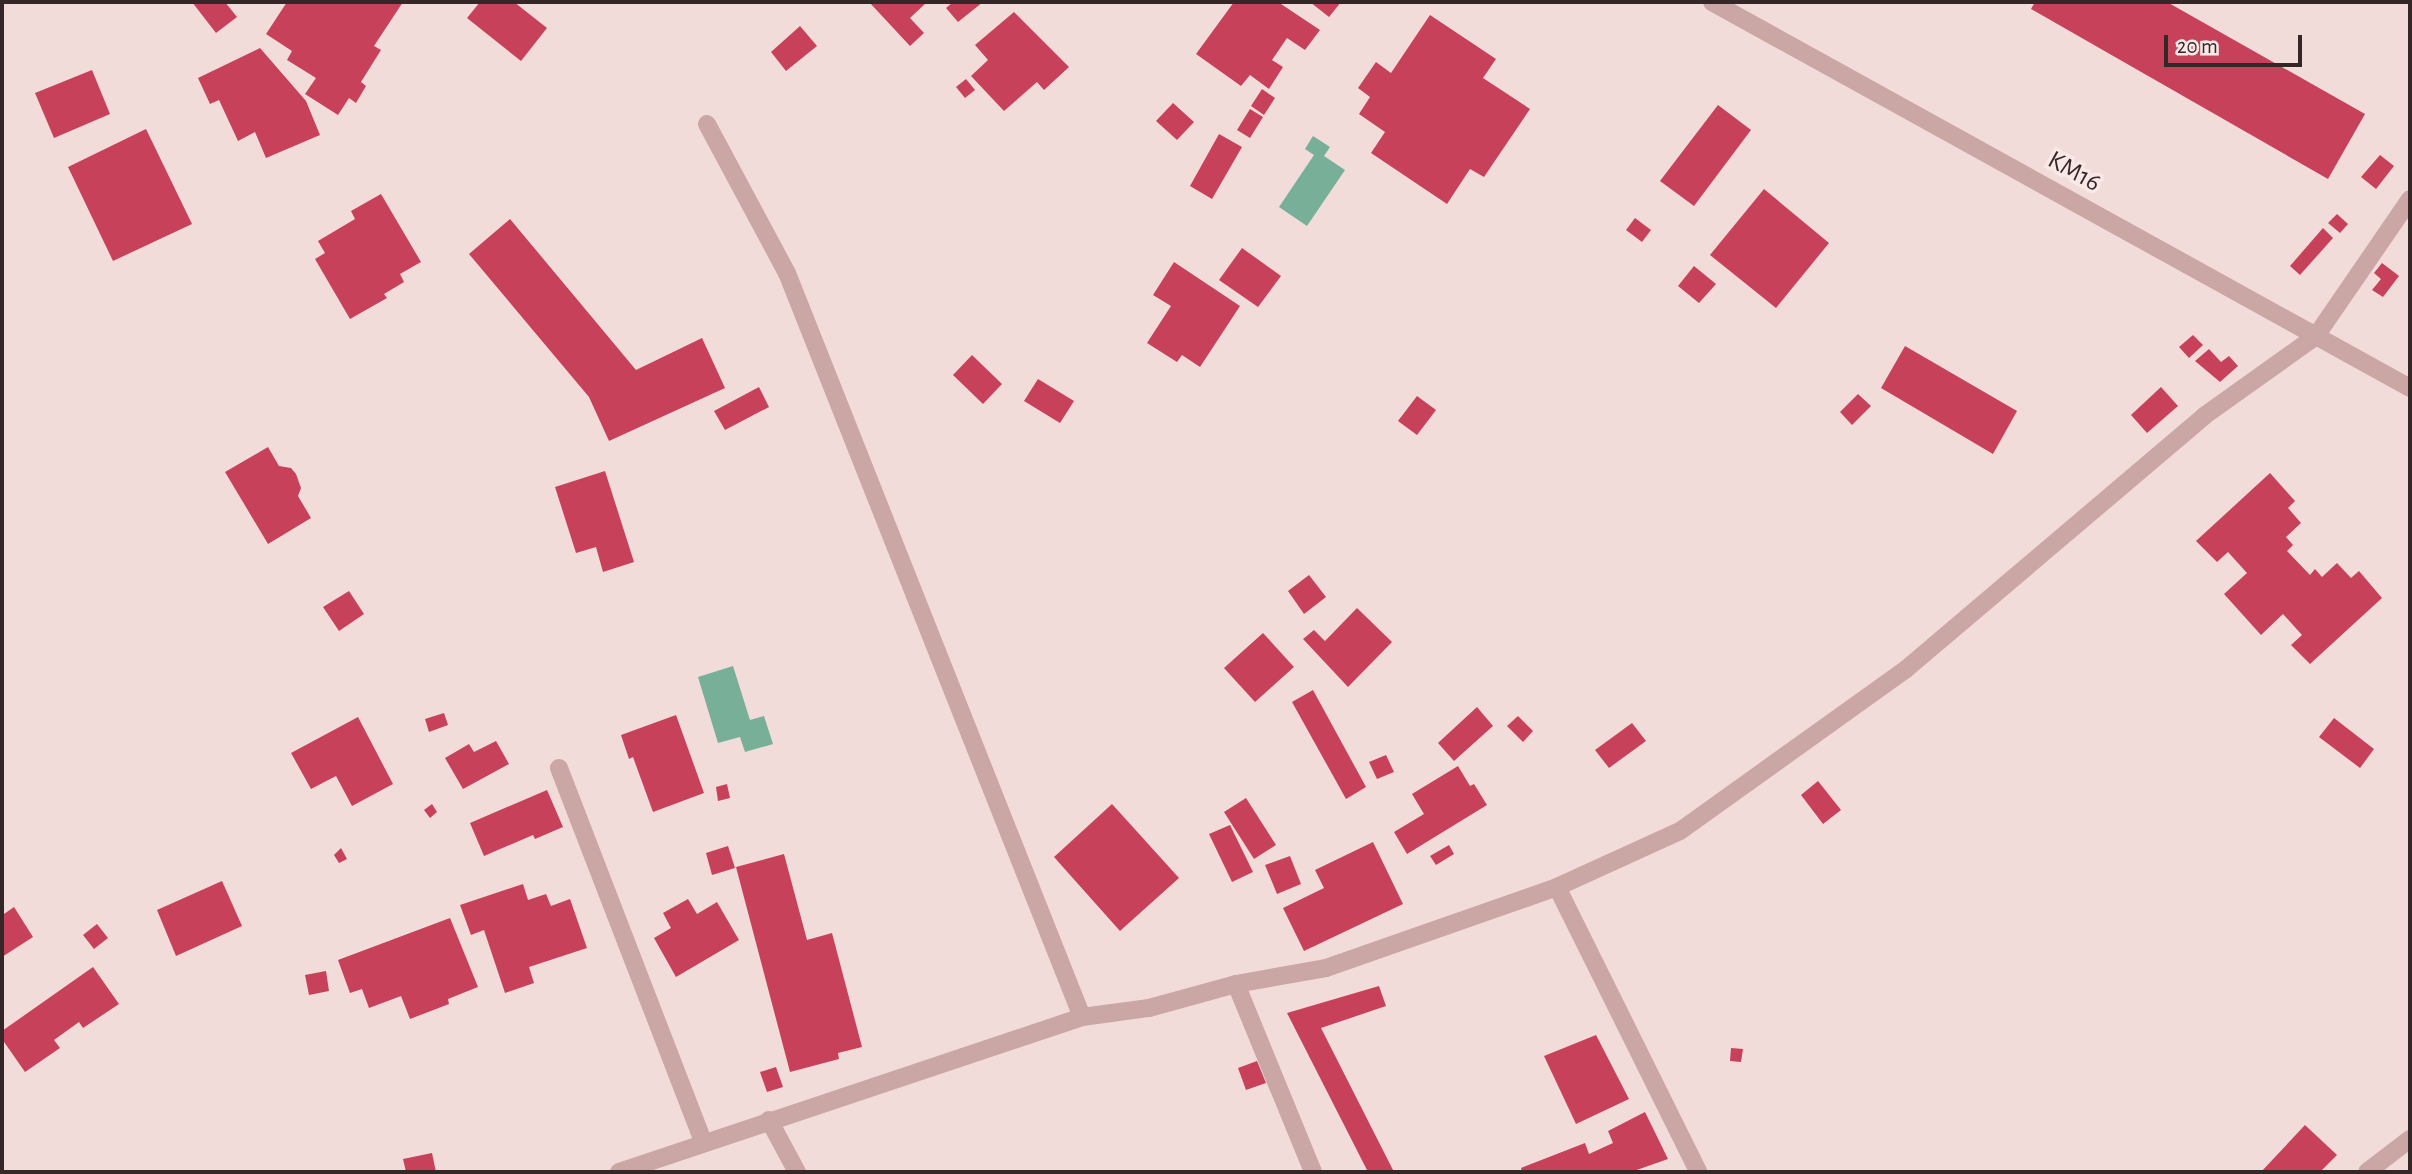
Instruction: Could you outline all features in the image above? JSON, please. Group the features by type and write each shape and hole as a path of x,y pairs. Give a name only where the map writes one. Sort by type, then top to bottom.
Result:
{"street":[{"name":"KM16","path":"1712,2 2410,388"},
{"path":"707,124 787,273 1082,1017"},
{"path":"620,1172 1082,1017 1149,1008 1236,984 1326,968 1557,887 1680,831 1905,670 2204,416 2316,336 2410,199"},
{"path":"559,768 704,1143"},
{"path":"1557,887 1698,1171"},
{"path":"1236,984 1313,1172"},
{"path":"769,1120 797,1172"},
{"path":"2367,1172 2410,1139"}],"shaded area":[{"path":"1313,136 1330,147 1324,156 1345,170 1307,226 1279,207 1314,155 1305,149"},
{"path":"733,666 750,720 764,716 773,744 745,752 740,737 718,743 698,677"}],"building":[{"path":"192,2 225,2 237,17 216,33"},
{"path":"287,2 403,2 374,46 381,50 361,82 366,86 356,103 349,98 338,115 305,94 316,78 287,60 292,51 266,34"},
{"path":"480,2 514,2 547,28 521,61 467,18"},
{"path":"869,2 927,2 910,18 924,33 910,46"},
{"path":"953,2 983,2 958,22 946,8"},
{"path":"1234,2 1278,2 1320,30 1305,50 1287,38 1272,60 1283,67 1269,89 1250,75 1241,86 1196,54"},
{"path":"1310,2 1341,2 1329,17"},
{"path":"2035,2 2167,2 2365,114 2328,179 2031,9"},
{"path":"1014,12 1069,67 1044,90 1037,82 1004,111 971,76 988,60 975,45"},
{"path":"1430,15 1496,59 1483,78 1530,109 1484,177 1470,169 1447,204 1371,153 1385,132 1359,114 1370,97 1358,88 1376,62 1391,73"},
{"path":"800,26 817,46 786,71 771,52"},
{"path":"260,48 306,101 320,135 266,158 255,132 238,141 219,100 210,104 198,78"},
{"path":"92,70 110,114 54,138 35,93"},
{"path":"966,79 975,90 965,98 956,87"},
{"path":"1262,89 1275,98 1264,115 1251,106"},
{"path":"1173,103 1194,122 1177,140 1156,121"},
{"path":"1718,105 1751,130 1694,206 1660,181"},
{"path":"1250,109 1263,117 1250,138 1237,130"},
{"path":"146,129 192,224 113,261 68,167"},
{"path":"1219,134 1242,147 1212,199 1190,186"},
{"path":"2380,155 2394,166 2376,189 2361,177"},
{"path":"1764,189 1829,243 1776,308 1710,255"},
{"path":"381,194 421,262 400,274 404,282 384,294 387,298 350,319 315,259 325,253 318,241 355,219 351,211"},
{"path":"2337,214 2348,224 2340,233 2328,223"},
{"path":"1635,218 1651,230 1642,242 1626,230"},
{"path":"510,219 636,370 702,338 725,388 609,441 589,397 469,254"},
{"path":"2323,228 2333,238 2300,275 2290,266"},
{"path":"1242,248 1281,276 1258,307 1219,280"},
{"path":"1174,262 1240,306 1200,367 1182,355 1177,362 1147,343 1171,306 1153,295"},
{"path":"2382,263 2399,276 2383,297 2372,290 2381,279 2374,273"},
{"path":"1694,266 1716,284 1699,303 1678,286"},
{"path":"2193,335 2203,345 2189,358 2179,347"},
{"path":"1905,346 2017,411 1993,454 1881,388"},
{"path":"2209,349 2221,362 2229,356 2238,366 2220,382 2195,361"},
{"path":"972,355 1002,384 983,404 953,375"},
{"path":"1038,379 1074,401 1060,423 1024,401"},
{"path":"759,387 769,407 725,430 714,411"},
{"path":"2161,387 2178,406 2147,433 2131,415"},
{"path":"1858,394 1871,406 1852,425 1840,412"},
{"path":"1417,396 1436,410 1417,435 1398,421"},
{"path":"268,447 279,466 291,468 296,474 301,488 298,496 311,518 268,544 225,472"},
{"path":"605,471 634,562 603,572 596,547 576,553 555,487"},
{"path":"2270,473 2295,501 2288,508 2301,523 2286,537 2293,545 2287,551 2310,575 2315,569 2322,577 2337,563 2351,578 2359,571 2382,598 2310,664 2291,645 2302,635 2283,614 2261,635 2224,594 2247,573 2228,552 2217,562 2196,541"},
{"path":"1309,575 1326,597 1304,614 1288,591"},
{"path":"349,591 364,614 339,631 323,607"},
{"path":"1357,608 1392,642 1348,687 1303,639 1314,630 1325,641"},
{"path":"1263,633 1294,667 1255,702 1224,668"},
{"path":"1313,690 1366,787 1346,799 1292,702"},
{"path":"1477,707 1493,726 1454,761 1438,743"},
{"path":"444,713 448,725 429,732 425,719"},
{"path":"676,715 704,793 653,812 633,757 629,759 621,735"},
{"path":"1518,716 1533,731 1523,742 1507,726"},
{"path":"358,717 393,784 352,806 336,776 311,789 291,753"},
{"path":"2334,718 2374,749 2360,768 2319,737"},
{"path":"1632,723 1646,741 1609,768 1595,750"},
{"path":"496,741 509,764 463,789 445,758 469,744 474,752"},
{"path":"1386,755 1394,772 1377,779 1369,762"},
{"path":"1458,766 1470,786 1474,784 1487,805 1407,854 1394,832 1424,814 1412,794"},
{"path":"1818,781 1841,810 1823,824 1801,795"},
{"path":"727,784 730,798 718,801 716,787"},
{"path":"547,790 563,827 535,839 533,835 484,856 470,823"},
{"path":"1246,798 1276,845 1254,859 1224,812"},
{"path":"432,804 437,812 430,818 424,810"},
{"path":"1112,804 1179,878 1120,931 1054,857"},
{"path":"1230,825 1253,872 1232,882 1209,834"},
{"path":"1373,842 1403,904 1304,951 1283,908 1324,888 1315,870"},
{"path":"1449,845 1454,854 1436,865 1430,856"},
{"path":"728,846 735,868 712,875 706,853"},
{"path":"341,848 347,859 339,863 334,855"},
{"path":"784,854 807,940 832,933 862,1047 838,1053 839,1059 790,1072 736,867"},
{"path":"1290,856 1301,884 1277,894 1265,865"},
{"path":"222,881 242,926 176,956 157,910"},
{"path":"523,884 528,900 546,894 551,906 570,899 587,948 529,967 534,983 505,993 484,930 471,935 460,905"},
{"path":"688,899 697,914 717,902 739,940 676,977 654,938 671,928 663,913"},
{"path":"14,907 33,937 2,957 2,910 4,914"},
{"path":"450,918 478,987 448,999 449,1004 410,1019 401,996 369,1008 362,989 350,993 338,960"},
{"path":"97,924 108,938 94,949 83,935"},
{"path":"93,967 119,1004 83,1028 79,1022 54,1040 60,1048 25,1072 2,1039 2,1031"},
{"path":"326,971 329,991 309,995 305,975"},
{"path":"1379,986 1386,1006 1321,1028 1394,1172 1368,1172 1287,1013"},
{"path":"1596,1035 1629,1099 1576,1124 1544,1056"},
{"path":"1731,1048 1743,1049 1741,1062 1730,1061"},
{"path":"1257,1061 1266,1083 1246,1090 1238,1068"},
{"path":"776,1067 783,1087 767,1092 760,1072"},
{"path":"1645,1112 1668,1159 1631,1172 1522,1172 1521,1168 1585,1143 1589,1154 1613,1143 1608,1131"},
{"path":"2305,1125 2337,1155 2320,1172 2261,1172"},
{"path":"432,1153 436,1172 406,1172 403,1159"}]}
